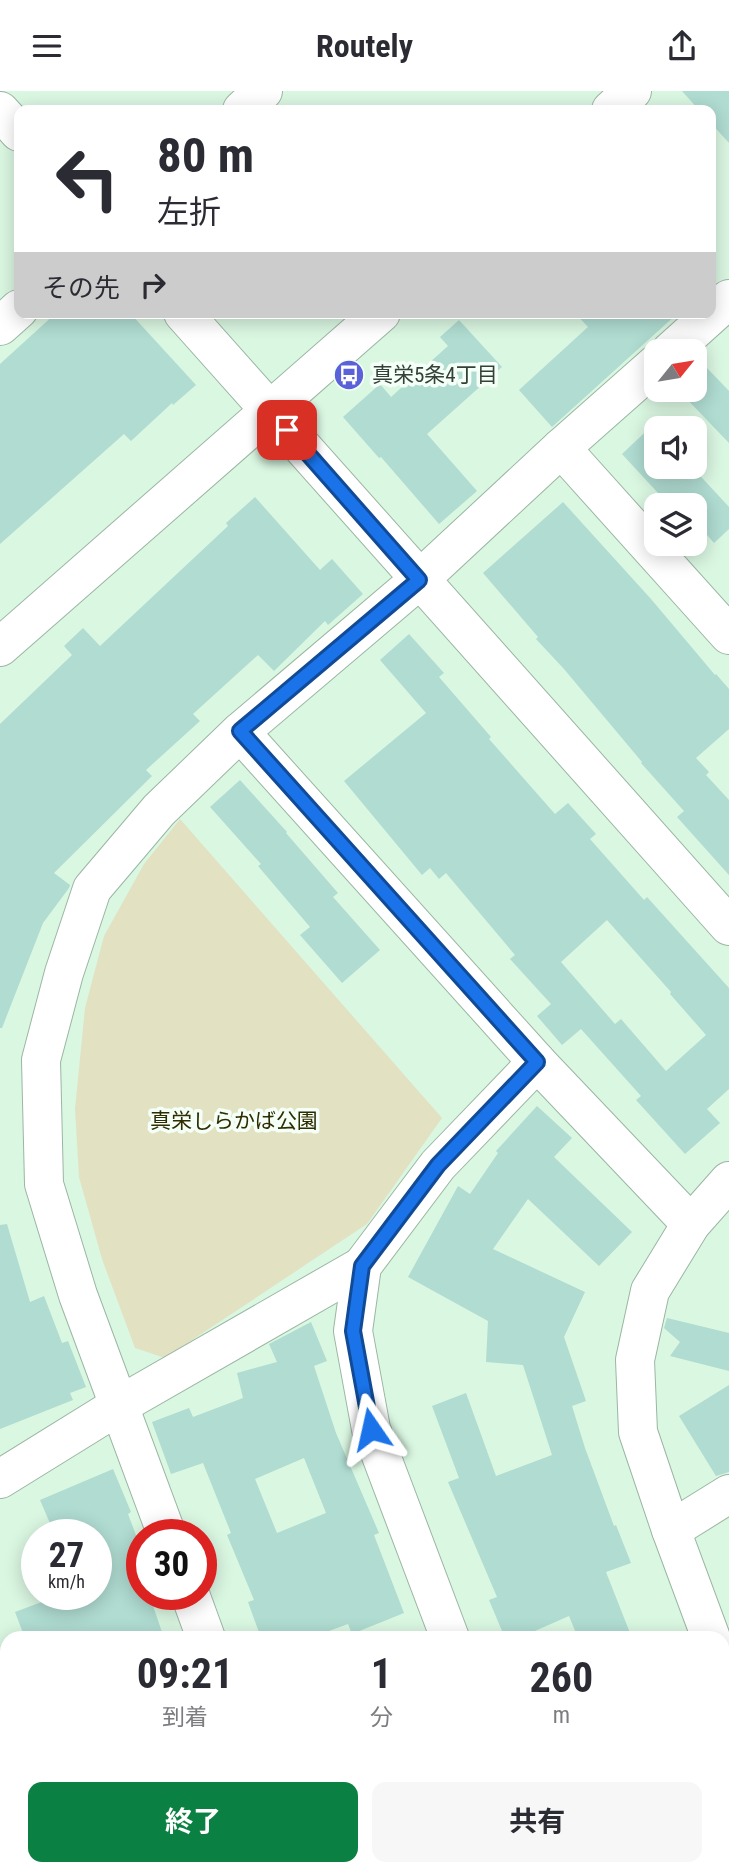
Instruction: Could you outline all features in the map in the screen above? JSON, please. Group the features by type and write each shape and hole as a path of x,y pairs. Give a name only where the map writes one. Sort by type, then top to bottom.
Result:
{"street":[{"path":"617,105 632,91"},
{"path":"0,111 14,126"},
{"path":"0,326 14,313"},
{"path":"689,339 723,315"},
{"path":"188,319 729,926"},
{"path":"0,647 374,319"},
{"path":"161,1519 78,1295 44,1184 41,1060 64,972 92,889 159,810 240,731 419,580 644,374"},
{"path":"561,448 729,635"},
{"path":"240,731 537,1062 691,1224"},
{"path":"0,1479 118,1406 362,1266 438,1165 537,1062"},
{"path":"708,1631 638,1432 635,1360 650,1291 691,1224 729,1181"},
{"path":"362,1266 353,1331 371,1429 447,1631"},
{"path":"671,1530 729,1494"},
{"path":"196,1610 203,1631"}],"green space":[{"name":"真栄しらかば公園","path":"180,819 442,1118 367,1224 165,1358 135,1348 102,1259 79,1177 75,1109 85,1008 104,936 144,864"}],"building":[{"path":"682,91 729,91 729,143 716,129 716,105 695,105"},
{"path":"49,319 136,319 196,385 131,441 124,434 0,544 0,364"},
{"path":"581,319 671,319 649,339 644,339 644,344 552,427 519,390 588,327"},
{"path":"459,320 502,367 427,434 477,491 439,524 343,417 380,384 391,397 448,346 440,337"},
{"path":"707,368 729,391 729,443 707,420 707,416 703,416 691,403 707,403"},
{"path":"644,433 644,478 622,454"},
{"path":"645,479 703,479 729,507 729,529 714,543 707,535 707,493 658,493"},
{"path":"255,497 320,570 332,559 363,594 328,625 325,621 274,671 258,655 193,714 200,721 146,770 152,776 54,873 70,885 69,888 43,923 0,1028 0,724 72,655 64,646 83,628 100,646 228,526 226,523"},
{"path":"563,502 729,689 729,729 696,758 709,772 706,775 729,800 729,875 677,817 684,811 483,573"},
{"path":"409,634 444,673 439,677 491,737 489,739 555,814 568,803 596,834 590,839 644,900 647,897 729,988 729,1089 707,1109 720,1123 685,1154 636,1100 641,1096 581,1029 562,1045 537,1016 551,1004 510,959 515,955 446,873 439,879 430,868 422,875 344,781 426,713 380,660","holes":["607,920 706,1035 666,1071 621,1019 615,1024 561,962"]},
{"path":"240,780 338,893 333,897 380,950 342,983 300,935 310,927 258,866 261,864 210,807"},
{"path":"537,1106 572,1138 554,1157 632,1232 599,1266 528,1199 493,1249 585,1292 564,1337 586,1401 572,1406 614,1526 616,1525 631,1563 606,1572 629,1631 575,1631 569,1616 535,1631 502,1631 489,1600 497,1597 448,1482 459,1478 432,1406 466,1393 496,1476 552,1455 523,1365 486,1362 488,1321 408,1277 458,1186 470,1194 498,1153 496,1151"},
{"path":"7,1224 30,1302 44,1296 62,1343 68,1341 86,1387 70,1393 73,1400 0,1429 0,1225"},
{"path":"667,1318 729,1333 729,1371 670,1356 680,1342 664,1328"},
{"path":"311,1322 327,1361 314,1366 336,1433 379,1533 374,1535 404,1613 359,1631 351,1631 348,1624 329,1631 258,1631 248,1602 254,1600 227,1535 231,1533 203,1463 171,1474 152,1422 189,1408 193,1417 243,1398 237,1373 277,1362 269,1344","holes":["304,1458 326,1513 277,1533 255,1479"]},
{"path":"729,1385 729,1472 716,1476 679,1416"},
{"path":"113,1469 131,1512 128,1514 130,1519 126,1519 126,1610 154,1610 162,1631 22,1631 15,1612 21,1610 112,1610 112,1519 48,1519 40,1500"}],"place":[{"name":"真栄5条4丁目","path":"349,375"}],"route":[{"path":"287,430 419,580 240,731 537,1062 438,1165 362,1266 353,1331 371,1429"}]}
